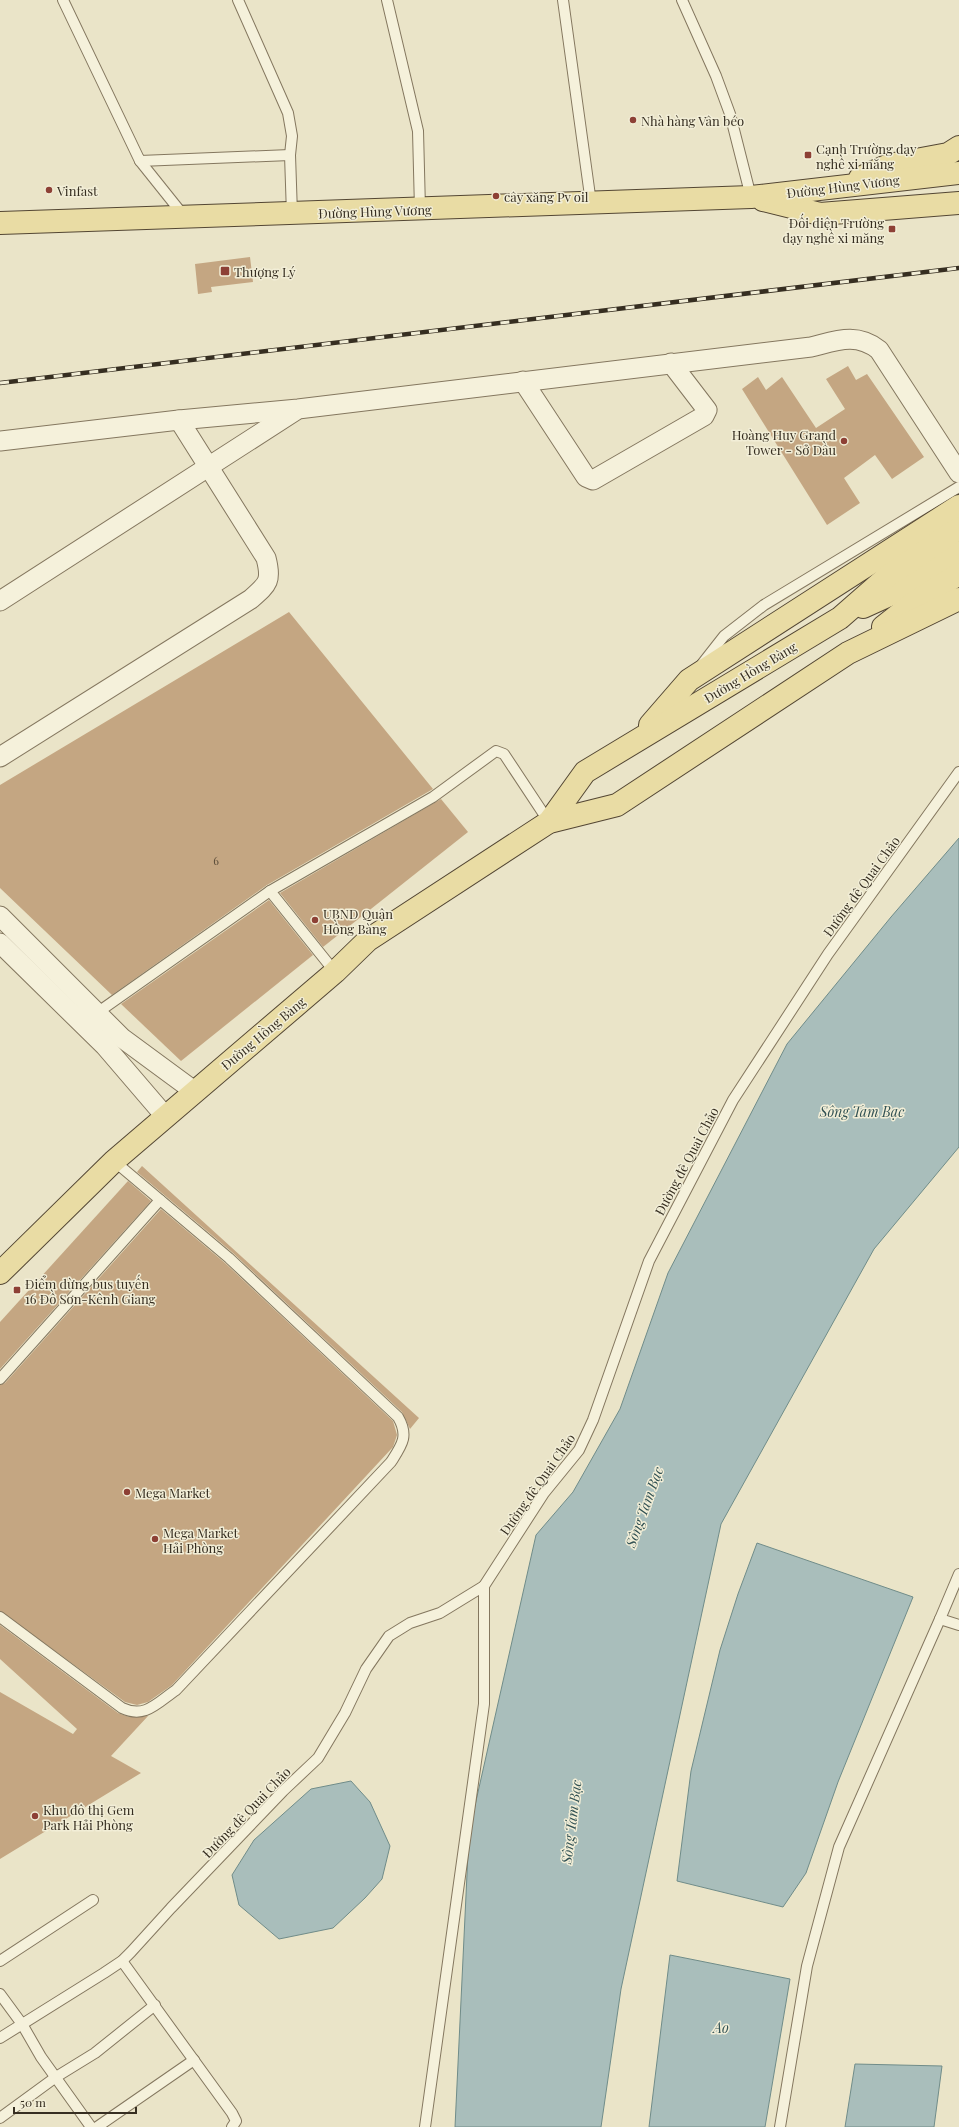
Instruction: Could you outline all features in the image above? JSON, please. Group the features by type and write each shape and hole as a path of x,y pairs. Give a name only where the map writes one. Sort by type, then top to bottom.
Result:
{"main road":[{"path":"843,186 889,165 948,154 959,147"},
{"name":"Đường Hùng Vương","path":"0,223 751,197 959,174"},
{"name":"Đường Hùng Vương","path":"751,197 820,214 959,203"},
{"path":"640,738 689,680 959,506"},
{"name":"Đường Hồng Bàng","path":"549,822 585,772 840,618 888,576 959,528"},
{"path":"840,618 896,592 959,552"},
{"path":"848,653 916,601 959,574"},
{"name":"Đường Hồng Bàng","path":"0,1272 114,1161 194,1091 335,972 368,940 549,822 617,805 848,653 959,599"}],"street":[{"path":"0,441 179,420 298,409 523,380 811,347 851,338 869,342 879,350 959,473"},
{"path":"523,380 586,477 593,480 704,416 708,410 671,363"},
{"path":"1,600 298,409"},
{"path":"0,757 251,599 265,588 270,574 266,558 179,420"},
{"path":"0,916 90,1019 105,1046 165,1116"},
{"path":"0,943 90,1019 122,1038 194,1091"}],"lane":[{"path":"63,0 140,161 185,216"},
{"path":"238,0 288,113 292,136 290,155 292,214"},
{"path":"387,0 418,132 420,209"},
{"path":"563,0 591,203"},
{"path":"682,0 716,76 730,114 751,197"},
{"path":"140,161 290,155"},
{"path":"689,680 724,636 764,605 959,487"},
{"path":"90,1019 270,891 433,798 496,751 504,754 549,822"},
{"name":"Đường đê Quai Chảo","path":"0,2038 122,1961 283,1791 318,1758 345,1713 366,1669 389,1636 410,1623 440,1613 484,1586 544,1492 580,1450 593,1420 649,1261 733,1100 828,954 959,772"},
{"path":"270,891 335,972"},
{"path":"0,1618 122,1708 132,1713 143,1713 181,1685 391,1462 403,1441 404,1428 398,1417 229,1258 114,1161"},
{"path":"0,1379 160,1200"},
{"path":"780,2127 807,1966 839,1847 959,1574"},
{"path":"425,2127 484,1704 484,1586"},
{"path":"940,1620 959,1625"},
{"path":"0,1961 93,1900"},
{"path":"122,1961 156,2005 236,2120 232,2127"},
{"path":"0,1994 22,2024 41,2057 91,2127"},
{"path":"0,2118 56,2078 95,2053 156,2005"},
{"path":"97,2127 194,2060"}],"water":[{"name":"Sông Tam Bạc","path":"959,838 959,1147 874,1249 721,1524 621,1989 601,2127 455,2127 469,1832 536,1535 573,1492 620,1409 668,1273 787,1044 891,917"},
{"path":"757,1543 913,1597 838,1782 806,1873 783,1907 677,1881 691,1771 720,1650 738,1594"},
{"path":"351,1781 370,1802 390,1846 382,1879 365,1898 333,1928 279,1939 239,1905 232,1875 254,1840 311,1789"},
{"name":"Ao","path":"670,1955 790,1979 765,2127 649,2127"},
{"path":"855,2064 942,2066 934,2127 845,2127"}],"building":[{"path":"250,257 253,282 211,287 212,292 198,294 195,264"},
{"name":"Hoàng Huy Grand Tower - Sở Dầu","path":"848,366 856,380 867,374 924,457 892,479 875,455 844,478 860,503 827,525 742,389 758,377 766,390 782,377 816,428 845,409 826,379"},
{"path":"289,612 433,789 267,885 112,995 0,888 0,785"},
{"path":"441,799 468,832 323,947 280,893"},
{"path":"269,900 313,955 181,1061 121,1004"},
{"path":"142,1166 419,1418 410,1429 402,1412 233,1253 137,1172"},
{"path":"128,1181 151,1201 0,1369 0,1322"},
{"name":"Mega Market Hải Phòng","path":"161,1209 225,1263 393,1421 397,1435 393,1447 172,1685 148,1702 137,1705 125,1702 0,1611 0,1385 5,1383"},
{"name":"Khu đô thị Gem Park Hải Phòng","path":"0,1625 118,1713 129,1717 148,1716 111,1756 141,1773 0,1859 0,1692 73,1734 77,1729 0,1659"}],"railway":[{"path":"0,383 959,268"}],"place":[{"name":"Nhà hàng Vân béo","path":"633,120"},
{"name":"Cạnh Trường dạy nghề xi măng","path":"808,155"},
{"name":"Vinfast","path":"49,190"},
{"name":"cây xăng Pv oil","path":"496,196"},
{"name":"Đối diện Trường dạy nghề xi măng","path":"892,229"},
{"name":"Thượng Lý","path":"225,271"},
{"name":"Hoàng Huy Grand Tower - Sở Dầu","path":"844,441"},
{"name":"UBND Quận Hồng Bàng","path":"315,920"},
{"name":"Điểm dừng bus tuyến 16 Đồ Sơn-Kênh Giang","path":"17,1290"},
{"name":"Mega Market","path":"127,1492"},
{"name":"Mega Market Hải Phòng","path":"155,1539"},
{"name":"Khu đô thị Gem Park Hải Phòng","path":"35,1816"}]}
